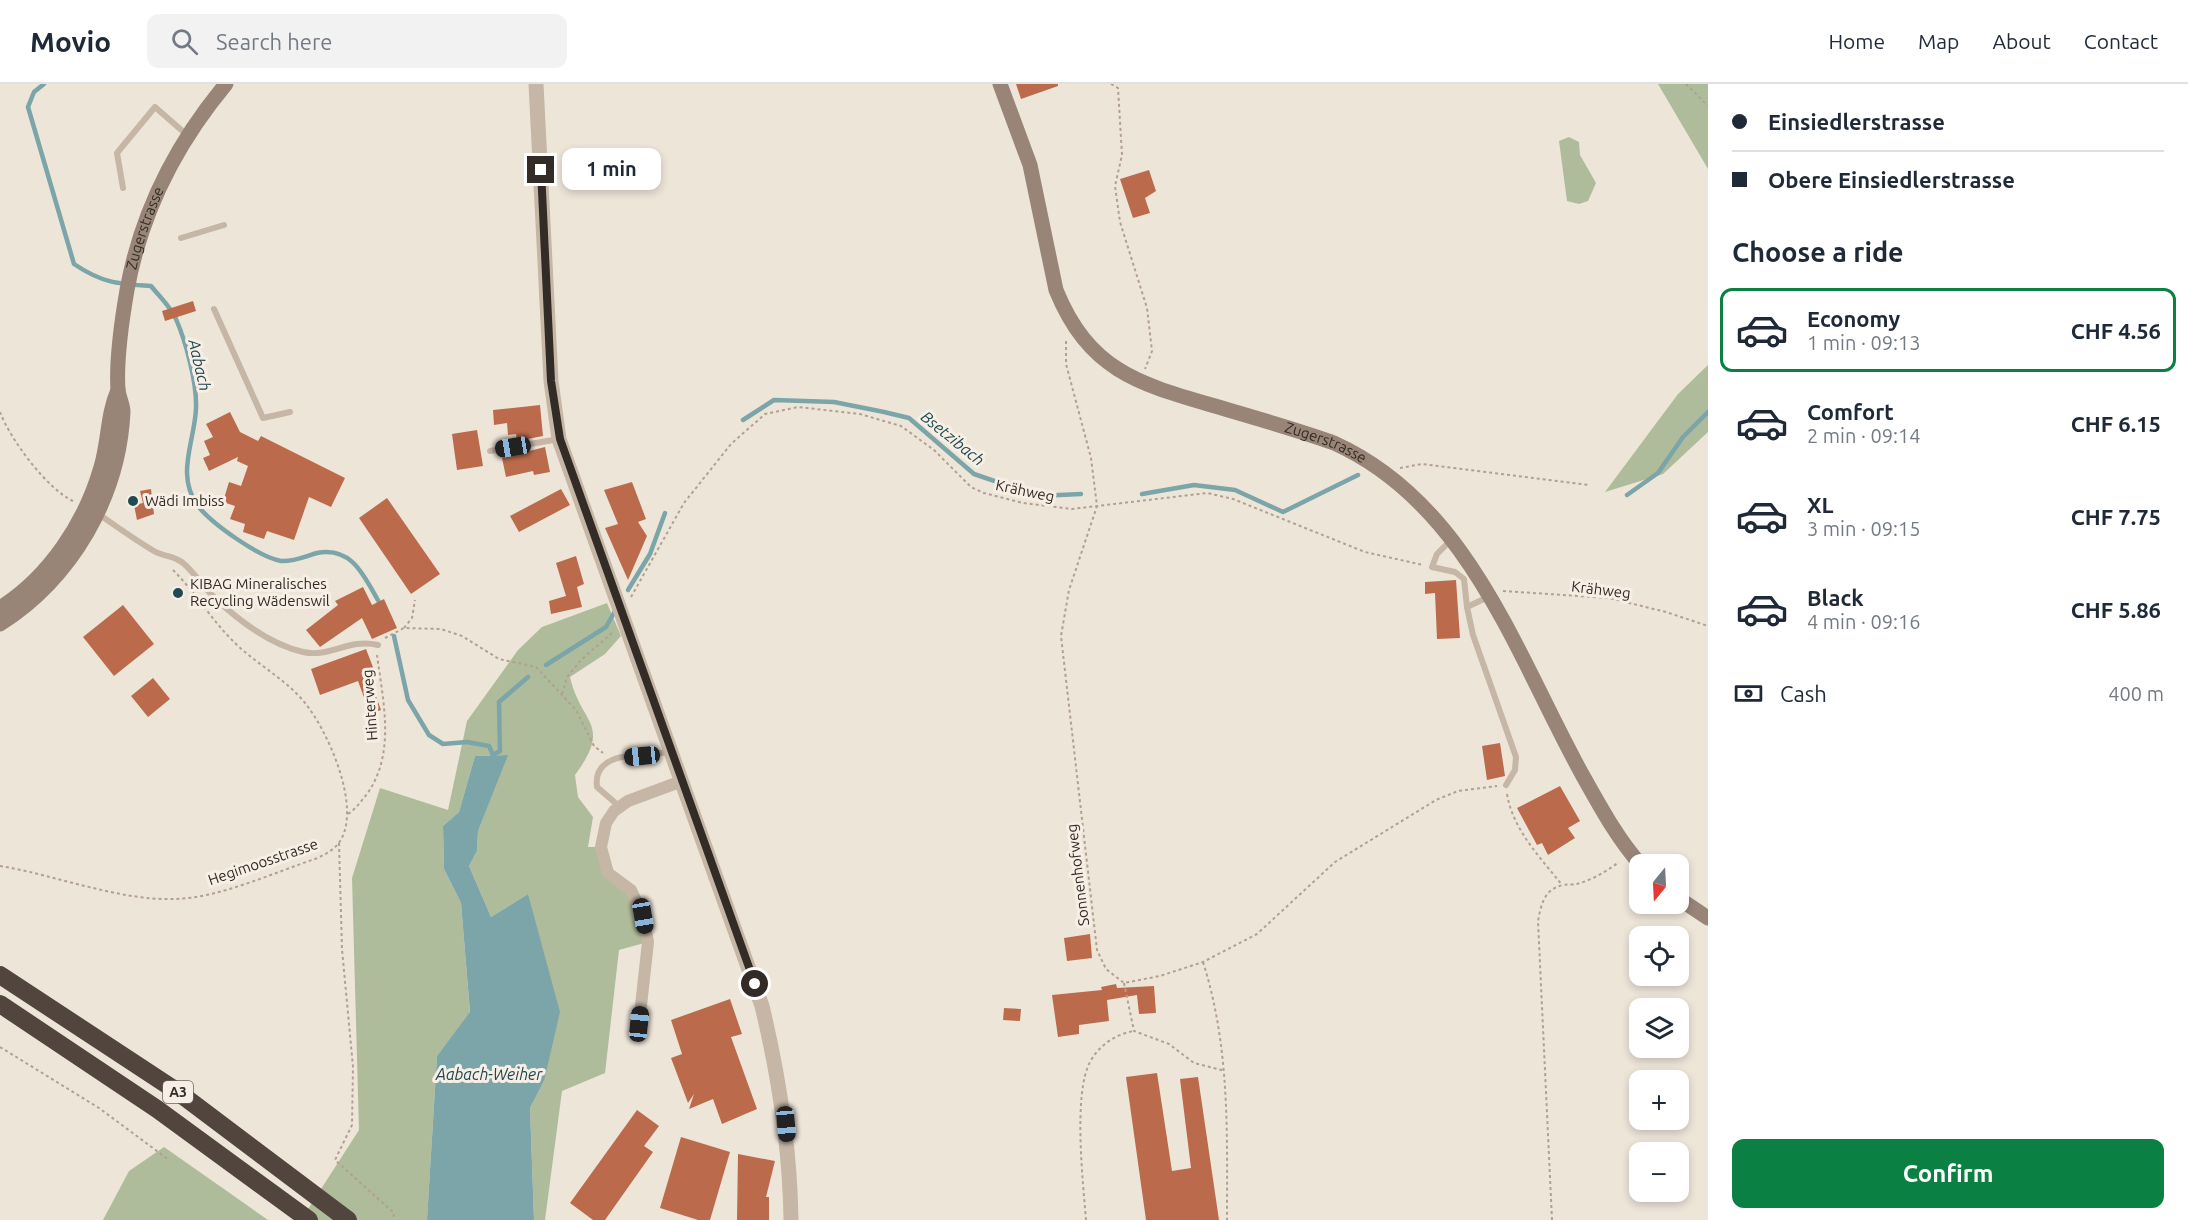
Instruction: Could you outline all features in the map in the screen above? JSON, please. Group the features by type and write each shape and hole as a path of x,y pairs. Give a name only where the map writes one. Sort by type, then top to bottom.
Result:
{"highway":[{"name":"A3","path":"0,975 178,1092 348,1220"},
{"name":"A3","path":"0,1005 166,1115 309,1220"}],"main road":[{"name":"Zugerstrasse","path":"0,608 32,583 107,492 120,439 123,409 118,390 127,291 131,273 156,197 188,135 226,84"},
{"name":"Zugerstrasse","path":"1000,84 1030,165 1056,290 1075,327 1104,360 1140,383 1334,443 1357,453 1390,475 1422,503 1451,540 1508,627 1569,751 1633,854"},
{"name":"Zugerstrasse","path":"0,624 42,592 74,555 91,511"},
{"path":"1689,905 1708,918"}],"street":[{"path":"536,84 551,381 560,439 762,1006 776,1063 786,1124 790,1220"},
{"path":"639,1024 648,942 643,916 631,891 608,873 601,847 606,823 620,807 628,801 682,782"}],"lane":[{"path":"123,188 117,153 155,107 188,135"},
{"path":"181,238 224,225"},
{"path":"214,309 263,418 290,412"},
{"path":"490,451 560,439"},
{"path":"91,511 157,553 170,555 182,562 214,597 255,631 280,644 303,652 323,654 362,641 378,645"},
{"path":"1451,540 1437,554 1432,567 1455,572 1464,579 1473,635 1516,757 1515,770 1506,785"},
{"path":"1467,607 1489,596"},
{"path":"620,807 597,787 599,770 608,761 672,752"}],"path":[{"path":"1111,84 1118,88"},
{"path":"1118,84 1122,155 1115,186 1120,222 1147,308 1152,351 1140,383"},
{"path":"1686,84 1708,106"},
{"name":"Sonnenhofweg","path":"1075,327 1066,335 1066,364 1091,458 1097,506 1066,601 1061,636 1062,664 1097,950 1106,969 1124,983"},
{"name":"Krähweg","path":"562,693 570,674 582,659 616,630 620,606 649,567 666,533 691,494 747,428 765,414 779,409 819,409 882,419 917,435 960,477 984,493 1053,508 1097,506 1207,493 1233,499 1365,552 1432,567"},
{"path":"0,412 6,429 28,460 68,499 91,511"},
{"path":"1390,475 1397,468 1422,464 1589,485"},
{"name":"Hegimoosstrasse","path":"0,866 123,893 174,899 208,894 315,859 328,853 339,843 348,814 346,798 326,735 305,702 231,639 182,578 157,553"},
{"name":"Krähweg","path":"1489,596 1498,591 1608,598 1666,612 1708,626"},
{"path":"378,645 381,640 404,628 412,618 415,600"},
{"path":"404,628 441,628 462,636 499,659 536,667 562,693 579,716 594,746 608,761"},
{"name":"Hinterweg","path":"348,814 371,787 380,771 384,752 384,710 377,656"},
{"path":"1134,1031 1124,983 1160,976 1203,962 1257,934 1335,862 1436,800 1458,791 1506,785 1511,810 1523,835 1562,885"},
{"path":"339,843 342,949 353,1066 352,1125 335,1160 394,1213 393,1220"},
{"path":"1552,1220 1538,921 1542,902 1549,891 1562,885 1577,884 1629,861"},
{"path":"1203,962 1215,1003 1226,1071 1227,1220"},
{"path":"1086,1220 1081,1149 1086,1072 1094,1056 1107,1042 1118,1035 1134,1031 1169,1044 1194,1063 1226,1071"},
{"path":"0,1047 99,1108 169,1160"}],"green space":[{"path":"1658,84 1708,84 1708,169"},
{"path":"1569,137 1579,142 1580,155 1596,183 1588,201 1579,204 1567,201 1559,141"},
{"path":"1708,365 1708,432 1663,474 1605,492 1678,394"},
{"path":"607,603 621,636 605,654 570,677 575,693 591,724 593,734 592,744 586,758 575,775 578,797 593,817 588,847 601,847 608,875 631,890 648,942 619,950 605,1073 562,1091 545,1220 534,1220 530,1108 544,1081 528,894 491,917 469,866 477,851 478,831 507,755 475,756 459,812 443,826 444,869 461,903 470,1013 437,1056 427,1220 301,1220 359,1130 352,878 380,788 448,810 467,721 518,650 542,627"},
{"path":"164,1147 268,1220 103,1220 129,1171"}],"water":[{"name":"Aabach-Weiher","path":"508,755 478,831 477,851 469,866 491,917 528,894 560,1012 544,1081 530,1108 534,1220 427,1220 437,1056 470,1012 461,903 444,869 443,826 459,812 475,756"}],"building":[{"path":"1016,84 1058,84 1058,86 1021,99"},
{"path":"1149,170 1156,191 1145,198 1150,213 1133,218 1120,179"},
{"path":"193,301 196,311 165,321 162,311"},
{"path":"540,405 543,436 517,441 516,434 508,435 507,423 494,425 493,410"},
{"path":"230,412 240,432 258,441 261,436 345,478 331,507 309,497 294,540 267,531 264,539 243,532 245,524 230,519 235,506 223,502 229,482 241,486 248,466 237,461 238,457 209,471 203,458 210,455 204,441 213,437 206,424"},
{"path":"477,430 483,466 457,470 452,434"},
{"path":"545,447 550,472 534,475 533,471 506,477 502,458"},
{"path":"632,482 646,519 638,522 647,536 628,580 605,528 618,524 604,490"},
{"path":"151,489 154,514 137,520 134,505 143,503 140,491"},
{"path":"561,489 570,505 519,532 510,516"},
{"path":"387,498 440,574 411,594 359,518"},
{"path":"576,556 584,584 577,587 582,607 551,614 549,601 566,596 556,563"},
{"path":"1456,580 1460,638 1437,639 1435,593 1425,594 1425,582"},
{"path":"363,587 372,605 384,599 397,628 372,639 362,618 320,647 306,630 338,605 335,601"},
{"path":"123,605 154,644 114,676 83,637"},
{"path":"366,649 376,675 369,677 381,710 370,714 358,681 320,695 311,669"},
{"path":"153,678 170,699 148,717 131,696"},
{"path":"1500,743 1505,776 1487,780 1482,746"},
{"path":"1560,786 1580,821 1568,828 1575,838 1548,855 1542,843 1537,845 1517,808"},
{"path":"1090,934 1092,958 1067,961 1064,938"},
{"path":"1116,984 1117,988 1154,986 1156,1013 1139,1014 1137,995 1107,1000 1109,1021 1079,1025 1079,1034 1058,1037 1052,995 1102,990 1101,987"},
{"path":"730,999 742,1034 731,1037 757,1109 722,1124 713,1099 689,1109 694,1094 688,1103 671,1058 682,1054 671,1020"},
{"path":"1004,1008 1021,1009 1020,1021 1003,1020"},
{"path":"1157,1073 1172,1171 1191,1168 1180,1079 1198,1077 1219,1220 1146,1220 1126,1077"},
{"path":"637,1110 659,1126 644,1146 653,1152 605,1220 593,1220 570,1203"},
{"path":"681,1137 730,1152 710,1220 698,1220 660,1208"},
{"path":"738,1154 775,1161 766,1197 769,1197 769,1220 737,1220"}],"waterway":[{"name":"Aabach","path":"44,84 34,92 28,107 74,264 102,279 151,286 171,310 180,328 195,387 195,420 187,470 191,494 198,506 236,539 272,558 290,561 317,553 339,554 356,565 379,602"},
{"name":"Bsetzibach","path":"743,420 774,400 834,402 884,412 909,418 974,474 1038,496 1081,494"},
{"path":"1627,495 1658,473 1683,437 1708,412"},
{"path":"1142,494 1194,485 1235,490 1283,512 1358,475"},
{"name":"Bsetzibach","path":"628,590 650,554 665,513"},
{"name":"Bsetzibach","path":"546,665 606,627 615,611"},
{"name":"Aabach","path":"394,636 408,700 429,735 443,744 467,742 489,746 493,755"},
{"name":"Bsetzibach","path":"493,755 500,751 499,702 528,677"}],"place":[{"name":"Wädi Imbiss","path":"133,501"},
{"name":"KIBAG Mineralisches Recycling Wädenswil","path":"178,593"}],"route":[{"path":"541,170 551,381 560,439 755,984"}]}
